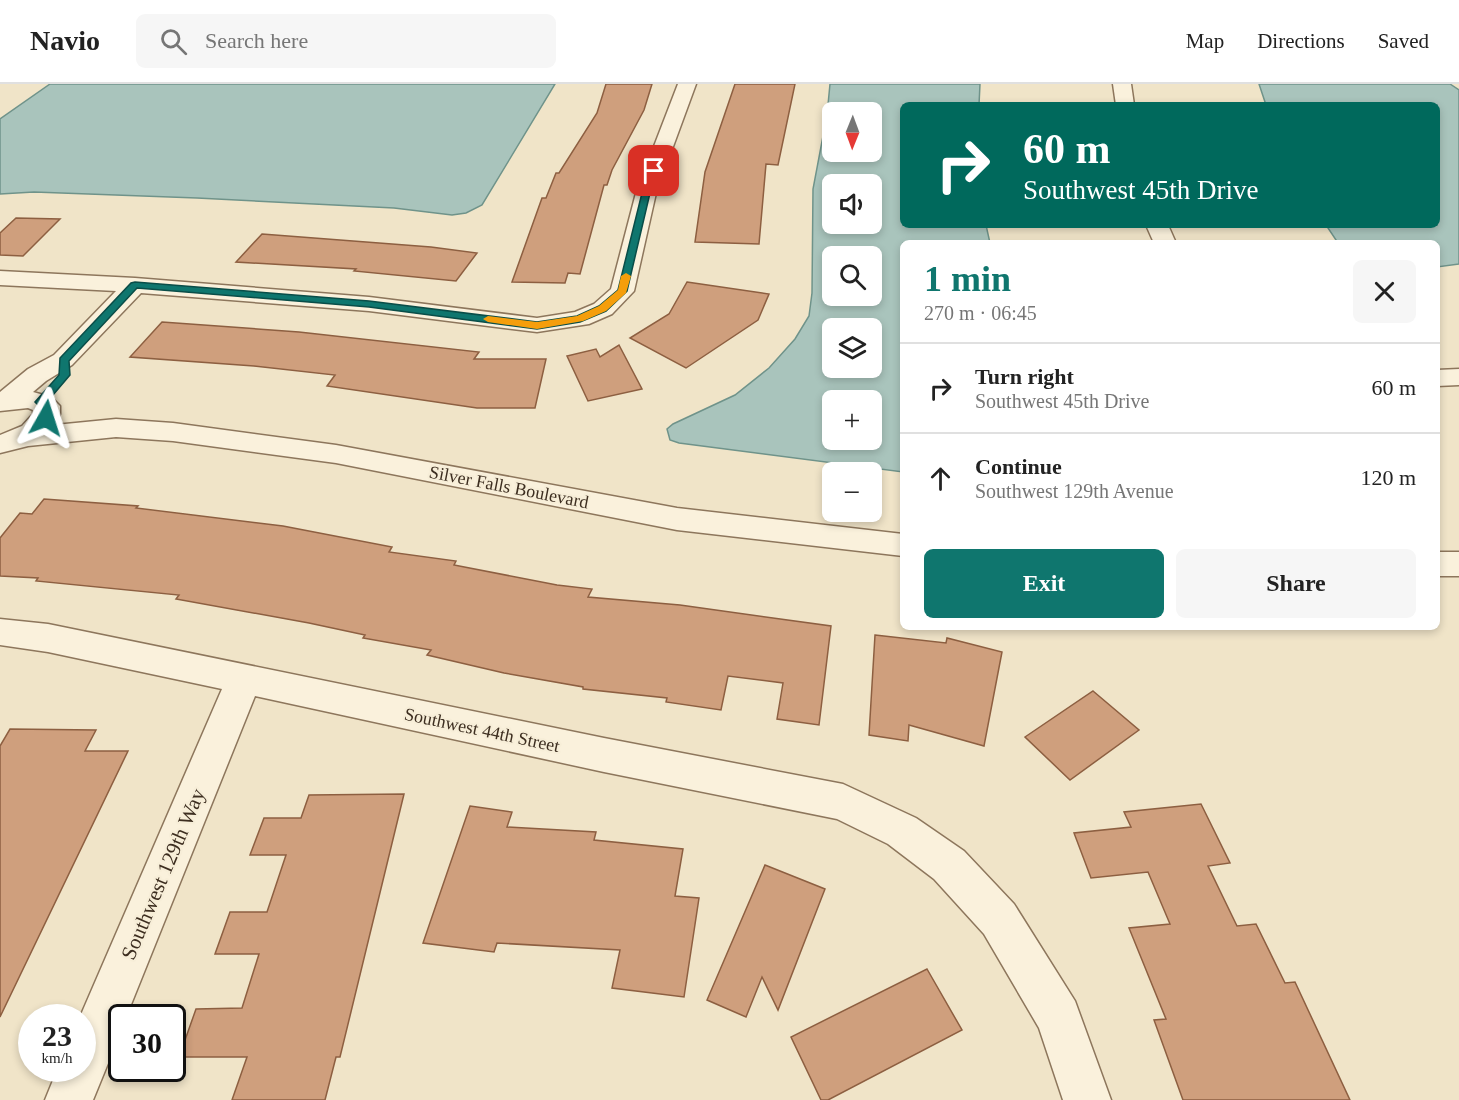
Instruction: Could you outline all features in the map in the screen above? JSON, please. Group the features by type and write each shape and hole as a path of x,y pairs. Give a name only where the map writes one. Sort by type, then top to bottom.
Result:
{"street":[{"path":"0,278 135,285 369,304 537,326 580,319 603,309 622,291 646,193 687,84"},
{"path":"1122,84 1125,102"},
{"path":"3,403 37,375 63,360 135,285"},
{"path":"9,444 40,425 44,407 65,375 63,360"},
{"path":"1440,378 1459,377"},
{"name":"Silver Falls Boulevard","path":"3,403 26,399 44,407 116,428"},
{"name":"Silver Falls Boulevard","path":"9,444 116,428 173,432 336,454 677,519 900,545"},
{"path":"1440,564 1459,564"},
{"name":"Southwest 44th Street","path":"0,632 48,638 604,755 843,802 902,831 949,865 999,919 1059,1017 1087,1100"},
{"name":"Southwest 129th Way","path":"96,1034 244,680"},
{"name":"Southwest 129th Way","path":"69,1100 76,1082"}],"water":[{"path":"50,84 555,84 482,205 466,213 452,215 394,208 197,198 34,192 0,194 0,119"},
{"path":"830,84 980,84 979,102 900,102 900,228 987,228 989,240 900,240 900,472 882,469 882,462 826,462 670,440 667,429 673,424 735,395 769,368 795,339 809,316 812,293 813,189 822,141 822,162 882,162 882,102 828,102"},
{"path":"1259,84 1450,84 1459,90 1459,264 1440,267 1440,240 1336,240 1328,228 1440,228 1440,102 1265,102"}],"building":[{"path":"606,84 652,84 644,110 612,170 607,185 604,185 580,274 568,273 565,283 512,282 542,198 546,198 556,173 559,173 597,113"},
{"path":"735,84 795,84 778,165 766,164 759,244 695,242 705,172"},
{"path":"16,218 60,219 23,256 0,255 0,233"},
{"path":"262,234 431,247 477,253 456,281 354,271 356,269 236,262"},
{"path":"687,282 769,294 758,320 686,368 630,338 669,314"},
{"path":"162,322 299,332 479,352 474,359 546,359 535,408 477,408 327,386 335,375 254,366 130,357"},
{"path":"619,345 642,389 588,401 567,356 596,349 600,357"},
{"path":"44,499 138,506 136,508 283,526 392,547 389,552 456,561 454,565 557,585 592,589 588,597 680,605 831,626 819,725 777,719 783,683 728,676 721,710 666,702 667,698 583,689 583,687 504,673 427,655 431,650 363,638 365,635 309,623 176,599 179,595 36,581 38,578 0,576 0,538 20,513 32,514"},
{"path":"875,635 946,643 947,638 1002,652 984,746 909,725 908,741 869,735"},
{"path":"1093,691 1139,730 1070,780 1025,737"},
{"path":"10,729 96,730 85,751 128,751 0,1017 0,746"},
{"path":"404,794 340,1057 336,1057 325,1100 232,1100 247,1057 186,1057 186,1037 196,1009 242,1008 259,954 215,954 230,912 267,912 286,855 250,855 264,818 301,818 309,795"},
{"path":"1201,804 1230,863 1208,866 1237,926 1256,924 1285,983 1295,982 1350,1100 1183,1100 1154,1020 1166,1019 1129,928 1170,924 1148,872 1091,878 1074,833 1131,827 1124,812"},
{"path":"470,806 512,812 507,827 596,832 594,840 683,849 675,896 699,898 684,997 612,988 620,950 497,943 494,952 423,943"},
{"path":"765,865 825,889 778,1010 762,977 746,1017 707,1000"},
{"path":"927,969 962,1030 828,1100 821,1100 791,1037"}],"slow traffic":[{"path":"488,319 537,326 580,319 603,309 622,291 626,276"}],"route":[{"path":"46,418 46,406 41,402 65,375 63,360 135,285 369,304 537,326 580,319 603,309 622,291 646,193 654,171"}]}
